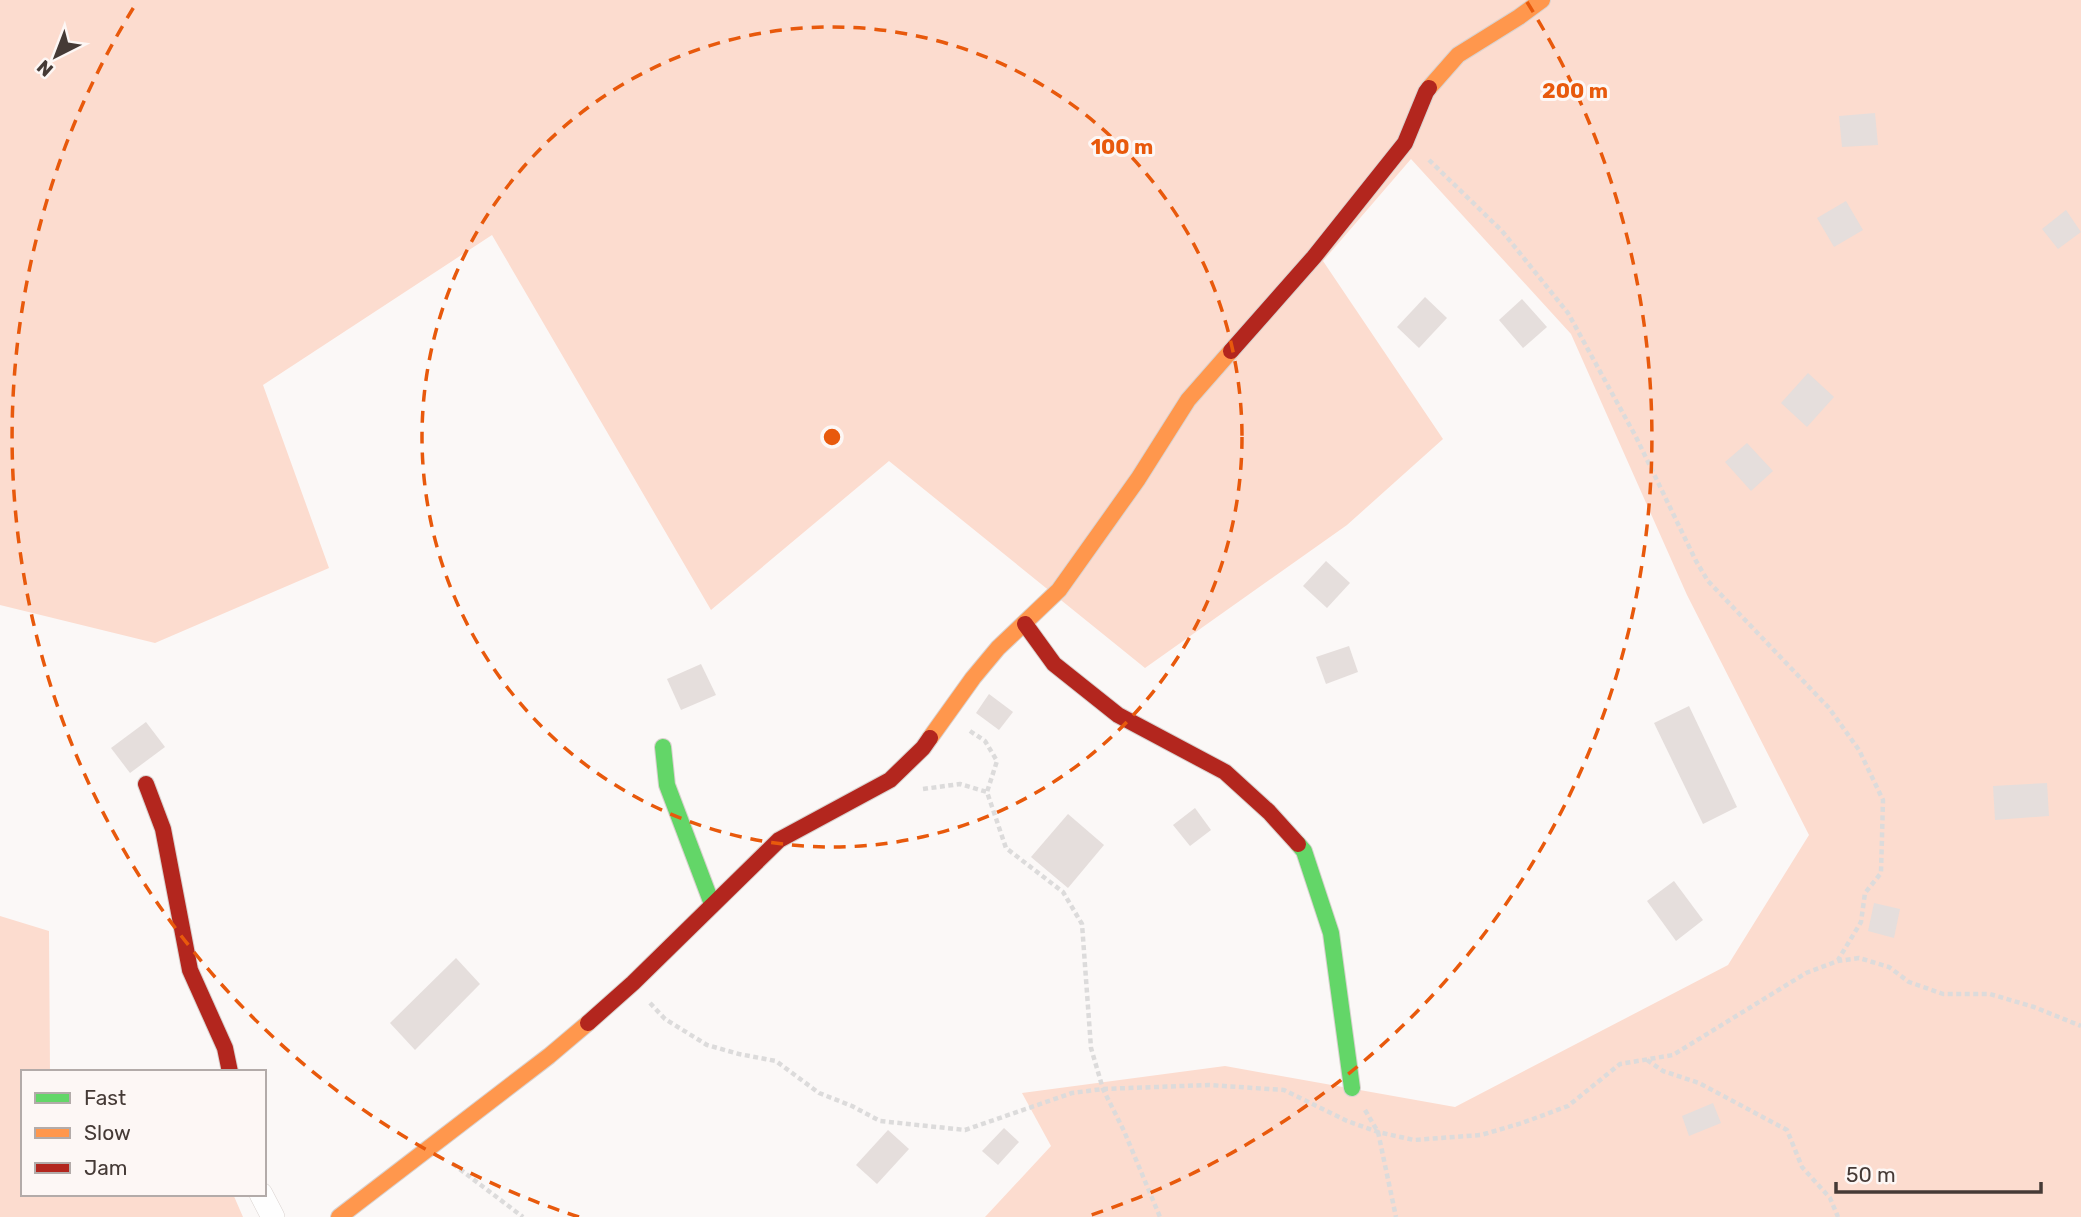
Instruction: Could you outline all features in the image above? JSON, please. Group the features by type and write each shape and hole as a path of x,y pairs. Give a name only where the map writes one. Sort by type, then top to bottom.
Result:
{"street":[{"path":"339,1217 549,1056 632,983 779,840 890,779 923,748 998,648 1059,590 1138,478 1188,400 1314,257 1405,143 1426,92 1458,55 1542,0"},
{"path":"1025,624 1054,664 1118,715 1225,772 1269,812 1304,851 1331,933 1352,1088"},
{"path":"663,747 667,785 712,904"},
{"path":"146,784 163,830 190,970 225,1048 230,1070"},
{"path":"262,1196 272,1217"}],"path":[{"path":"1405,143 1429,161 1502,230 1569,313 1636,437 1708,581 1829,708 1859,750 1882,800 1881,873 1865,893 1861,922 1838,961"},
{"path":"946,715 985,741 998,761 986,792 1006,848 1063,892 1083,923 1091,1048 1103,1089 1160,1217"},
{"path":"1646,1059 1663,1072 1699,1083 1787,1130 1802,1167 1830,1198 1838,1217"},
{"path":"1352,1088 1378,1132 1395,1217"},
{"path":"430,1146 523,1217"}],"shaded area":[{"path":"0,0 2081,0 2081,1217 985,1217 1051,1146 1022,1093 1225,1066 1455,1107 1728,965 1809,835 1687,595 1571,334 1411,159 1323,261 1443,439 1347,525 1145,668 889,461 711,610 492,235 263,385 329,568 155,643 0,605"},
{"path":"0,916 49,931 50,1070 21,1070 21,1196 234,1196 243,1217 0,1217"}],"building":[{"path":"1875,113 1878,145 1842,147 1839,116"},
{"path":"1846,201 1863,230 1834,247 1817,218"},
{"path":"2066,210 2081,232 2058,249 2042,229"},
{"path":"1425,297 1447,318 1419,348 1397,327"},
{"path":"1522,299 1547,327 1523,348 1499,320"},
{"path":"1808,373 1834,397 1807,427 1781,403"},
{"path":"1747,443 1773,471 1751,491 1725,462"},
{"path":"1326,561 1350,583 1327,608 1303,586"},
{"path":"1349,646 1358,672 1326,684 1316,657"},
{"path":"701,664 716,695 681,710 667,679"},
{"path":"989,694 1013,712 999,730 976,713"},
{"path":"1689,706 1737,807 1703,824 1654,723"},
{"path":"146,722 165,747 130,773 111,748"},
{"path":"2047,783 2049,816 1995,820 1993,786"},
{"path":"1195,808 1211,830 1190,846 1173,825"},
{"path":"1068,814 1104,845 1068,888 1031,857"},
{"path":"1674,881 1703,920 1676,941 1647,901"},
{"path":"1874,903 1900,909 1894,938 1868,931"},
{"path":"456,958 480,984 415,1050 390,1023"},
{"path":"1713,1103 1721,1123 1689,1136 1682,1116"},
{"path":"1004,1128 1019,1142 998,1165 982,1151"},
{"path":"888,1130 909,1149 877,1184 856,1165"}],"traffic: fast":[{"path":"663,747 667,785 712,904"},
{"path":"1298,844 1304,851 1331,933 1352,1088"}],"traffic: slow":[{"path":"1429,88 1458,55 1542,0"},
{"path":"930,738 998,648 1059,590 1138,479 1188,400 1231,351"},
{"path":"339,1217 588,1023"}],"traffic: jam":[{"path":"1231,351 1314,257 1405,143 1429,88"},
{"path":"1025,624 1054,664 1118,715 1225,772 1269,812 1298,844"},
{"path":"588,1023 633,983 779,840 890,780 930,738"},
{"path":"146,784 163,829 190,970 225,1048 230,1070"}]}
